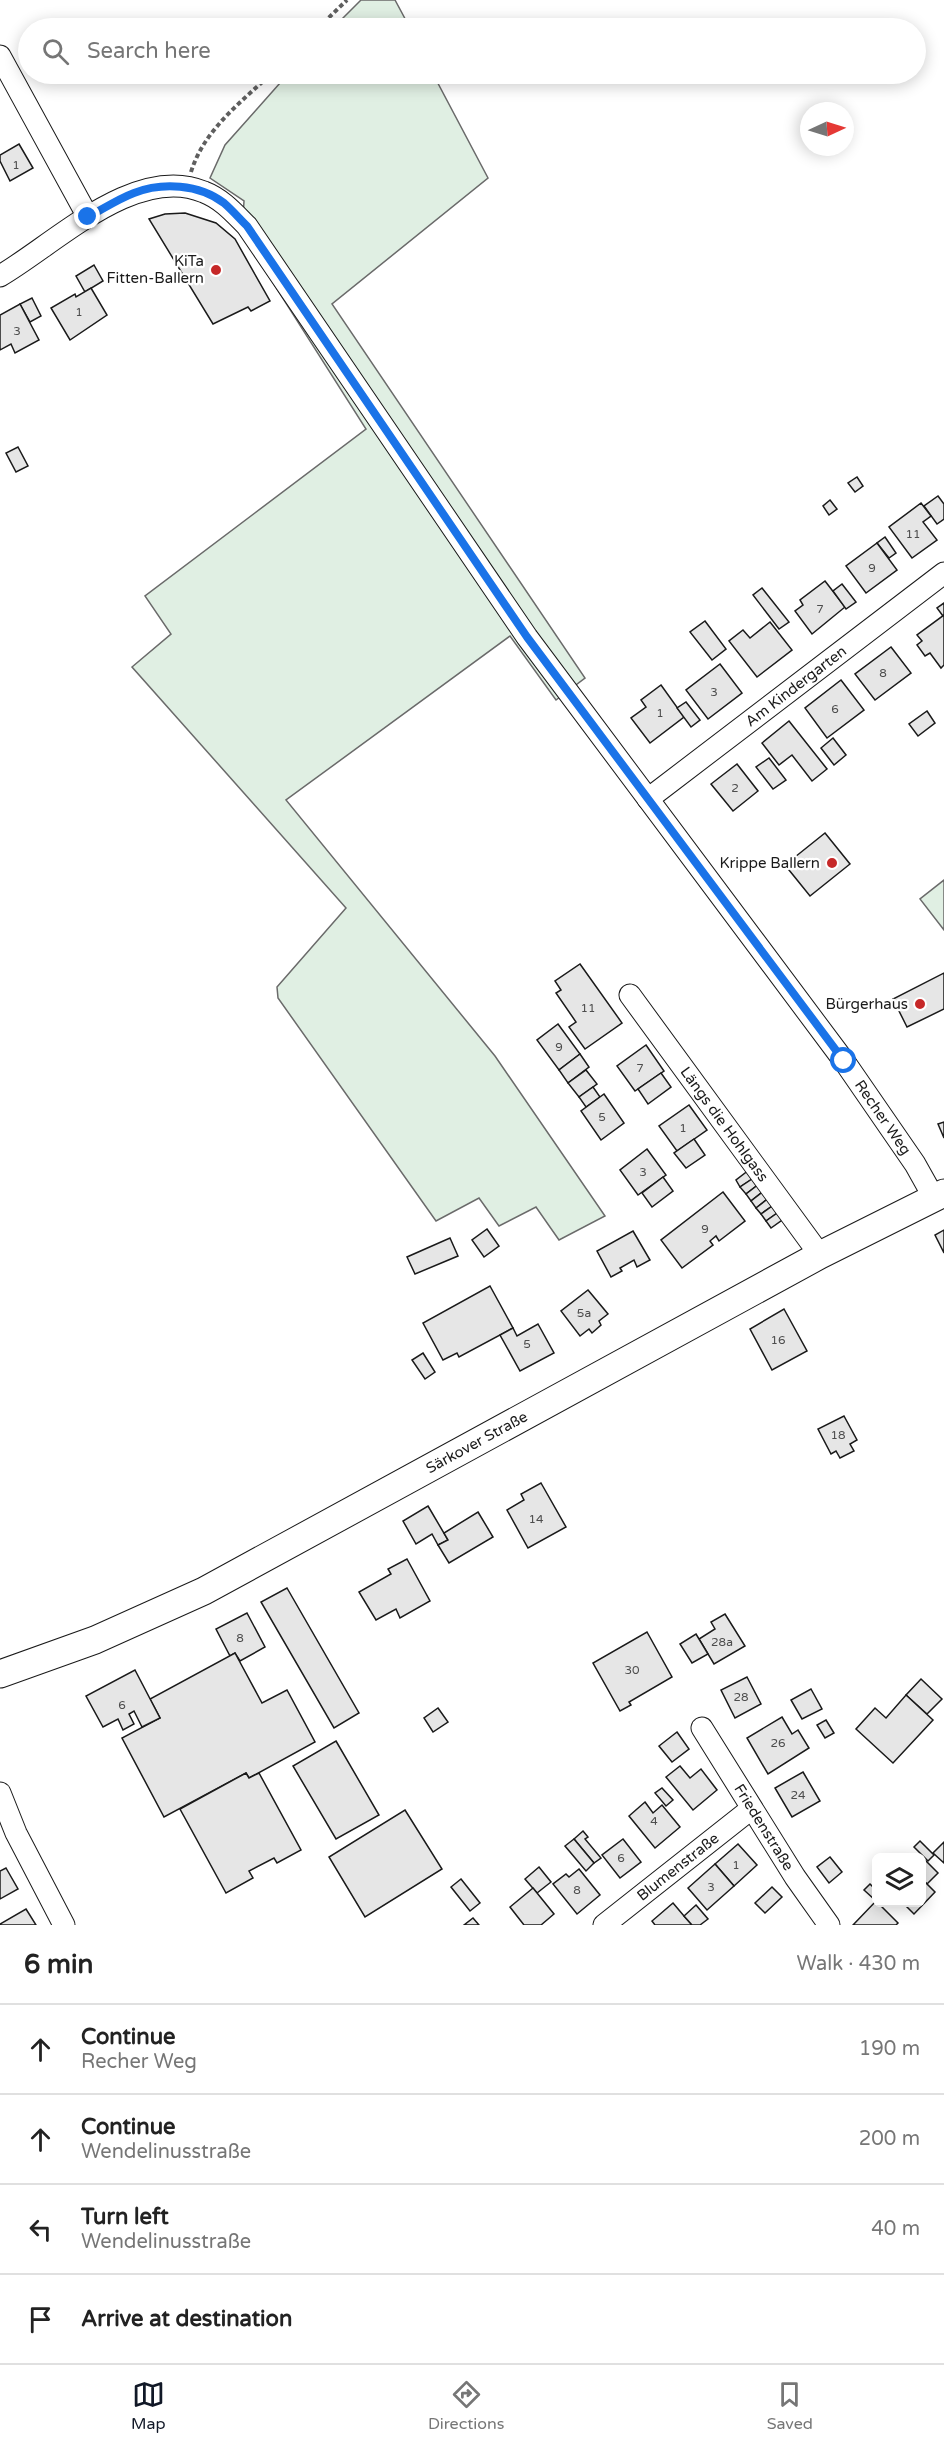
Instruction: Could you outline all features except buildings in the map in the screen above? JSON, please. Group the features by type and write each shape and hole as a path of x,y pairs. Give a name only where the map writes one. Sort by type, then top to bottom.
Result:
{"main road":[{"name":"Särkover Straße","path":"0,1674 95,1640 204,1592 820,1255 939,1195"}],"street":[{"path":"0,56 88,217"},
{"path":"0,276 88,217 134,193 159,187 187,187"},
{"name":"Recher Weg","path":"187,187 204,192 223,202 247,226 527,637 844,1061 939,1195"},
{"name":"Am Kindergarten","path":"648,799 944,573"},
{"name":"Längs die Hohlgass","path":"630,995 820,1255"},
{"name":"Friedenstraße","path":"702,1728 751,1809 829,1925"},
{"path":"0,1793 16,1833 64,1925"},
{"name":"Blumenstraße","path":"604,1925 751,1809"}],"path":[{"path":"328,18 347,0"},
{"path":"187,187 202,144 218,124 260,84"}],"green space":[{"path":"361,0 395,0 405,18 343,18"},
{"path":"279,84 438,84 488,178 332,304 585,678 556,700 510,636 286,800 495,1056 605,1216 559,1240 536,1207 499,1226 479,1198 436,1221 278,998 277,987 346,908 132,667 171,634 145,596 366,429 242,234 244,201 210,178 225,145"},
{"path":"944,880 944,930 920,899"}],"place":[{"name":"KiTa Fitten-Ballern","path":"216,270"},
{"name":"Krippe Ballern","path":"832,863"},
{"name":"Bürgerhaus","path":"920,1004"}],"route":[{"path":"88,217 134,193 159,187 187,187 204,192 223,202 247,226 527,637 844,1061"}]}
